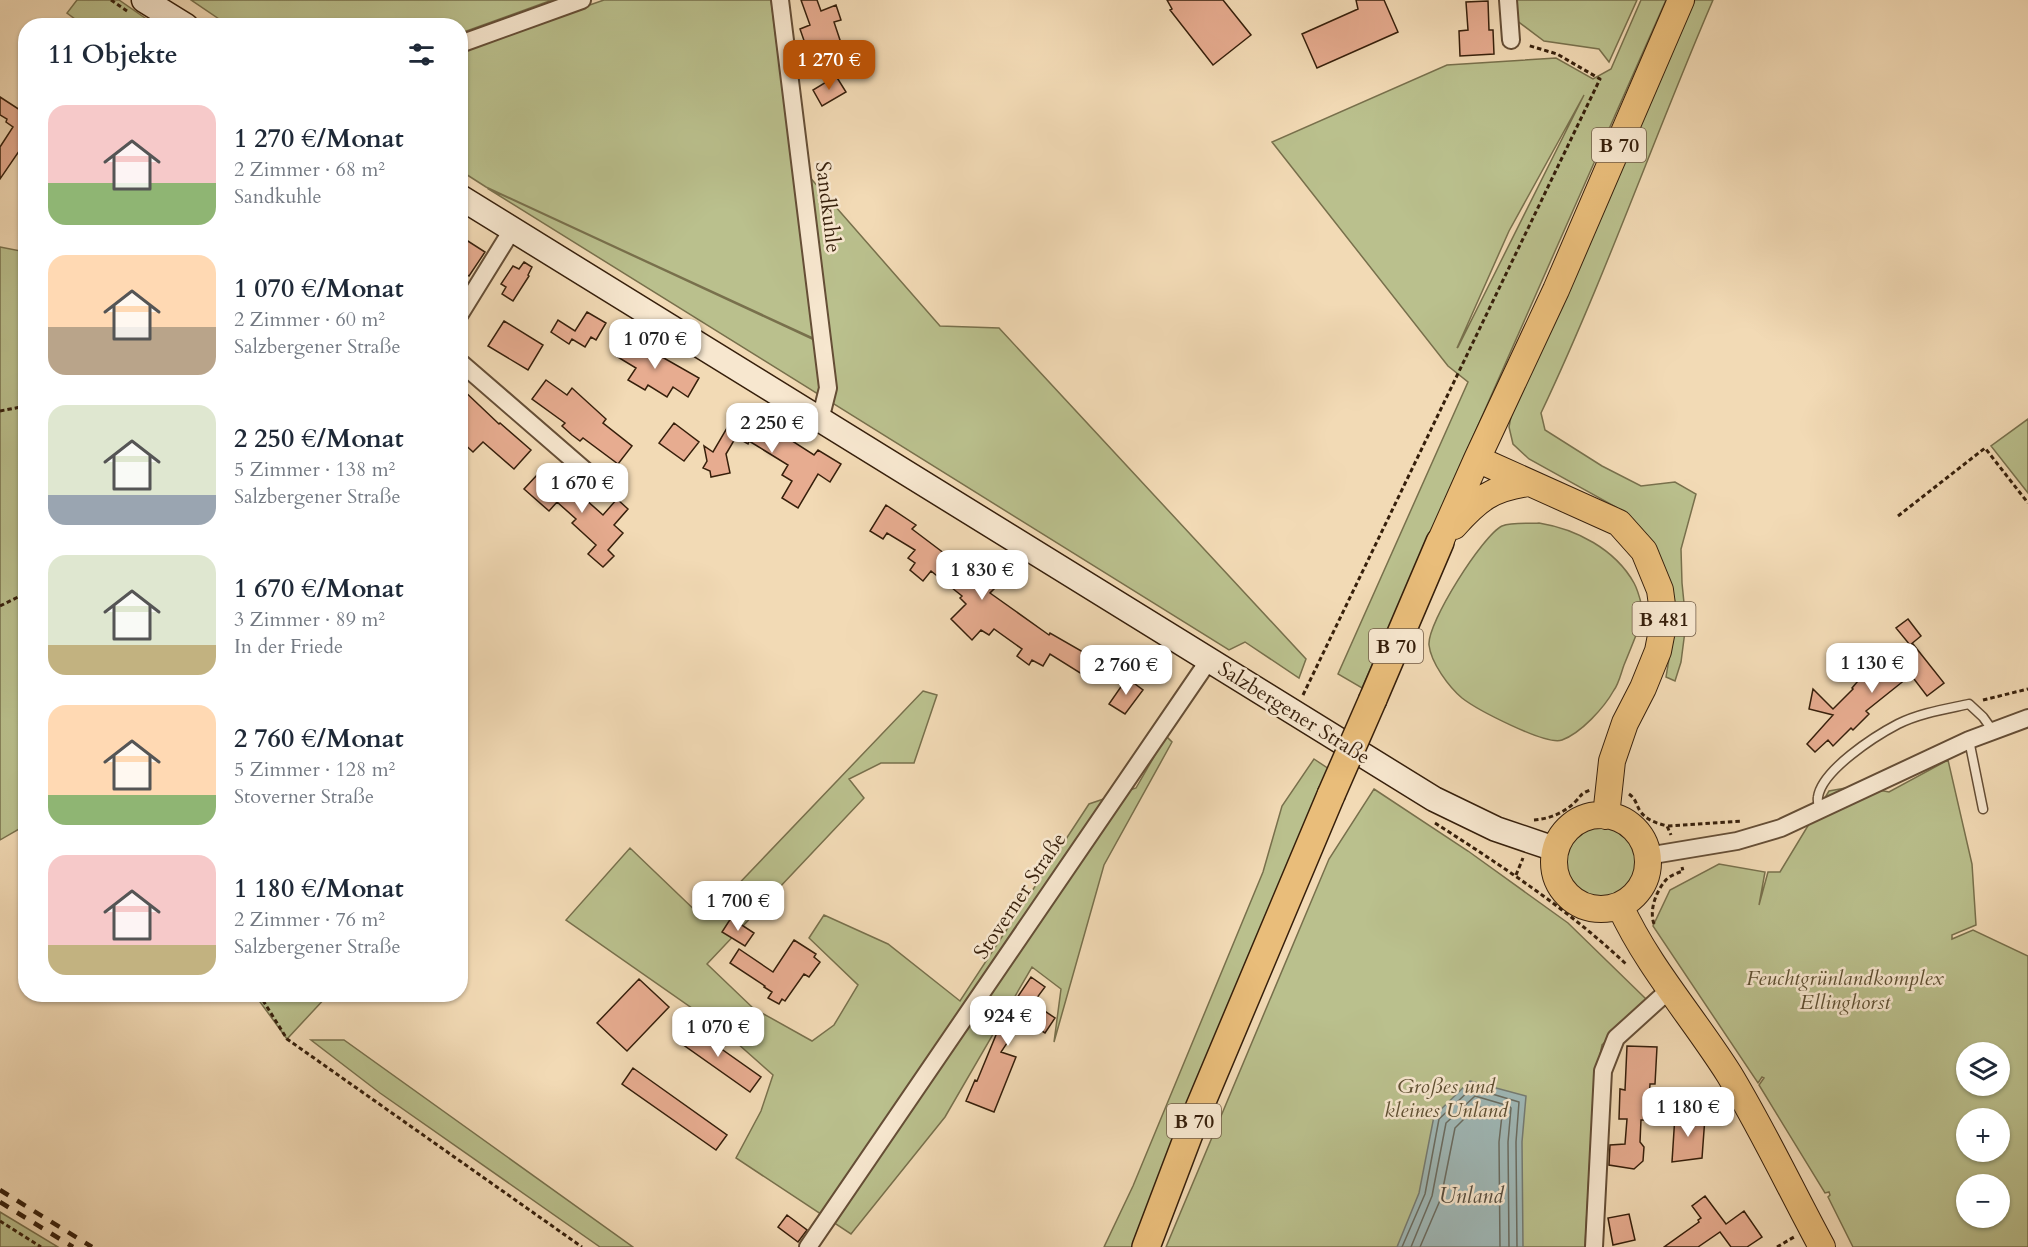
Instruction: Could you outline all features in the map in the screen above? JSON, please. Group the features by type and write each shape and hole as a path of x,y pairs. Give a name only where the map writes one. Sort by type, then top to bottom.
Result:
{"highway":[{"name":"B 70","path":"1146,1247 1195,1118 1440,542"}],"main road":[{"path":"144,0 173,18"},
{"name":"B 70","path":"1440,542 1556,290 1681,0"},
{"name":"Salzbergener Straße","path":"468,202 1434,799 1496,829 1555,849"},
{"name":"B 481","path":"1477,459 1620,523 1644,551 1660,590 1664,620 1658,651 1625,723 1612,761 1606,803"},
{"name":"B 70","path":"1440,542 1465,514 1492,492 1506,486 1528,483"},
{"path":"1606,803 1618,819 1629,825 1641,838 1648,868 1639,891 1620,906 1602,910 1585,907 1569,898 1558,884 1553,867 1555,849 1560,837 1574,824 1592,816 1606,803"},
{"path":"1620,906 1647,957 1699,1028 1734,1082 1822,1247"}],"street":[{"path":"468,41 582,0"},
{"name":"Sandkuhle","path":"780,0 828,388 820,420"},
{"path":"1508,0 1511,40"},
{"path":"468,301 513,230"},
{"path":"468,369 595,478"},
{"name":"Stoverner Straße","path":"808,1247 1209,660"},
{"path":"1647,856 1737,841 1781,828 1969,740 2028,718"},
{"path":"1594,1247 1604,1071 1616,1038 1669,990"}],"lane":[{"path":"1820,811 1817,800 1821,786 1838,766 1899,723 1935,711 1970,704 1993,731"},
{"path":"1969,740 1983,809"}],"path":[{"path":"1303,695 1600,79 1557,54 1511,40"},
{"path":"0,411 18,408"},
{"path":"1898,516 1985,448 2028,503"},
{"path":"0,606 18,597"},
{"path":"1970,704 2028,689"},
{"path":"1526,820 1544,819 1560,813 1575,802 1581,794 1591,790 1606,803 1626,793 1634,798 1641,811 1652,822 1668,826 1749,820"},
{"path":"1655,928 1652,917 1654,900 1666,879 1683,871 1668,826"},
{"path":"264,1002 287,1039 582,1247"},
{"path":"0,1221 41,1247"},
{"path":"1778,1247 1795,1236"}],"green space":[{"path":"77,0 119,0 145,18 74,18 67,13"},
{"path":"191,0 552,0 468,30 468,18 218,18"},
{"path":"604,0 771,0 815,339 486,187 468,175 468,47"},
{"path":"1515,0 1637,0 1609,62 1599,49 1544,41 1516,20"},
{"path":"1641,0 1666,0 1362,688 1338,674 1468,382 1448,366 1272,142 1447,65 1556,58 1593,79 1611,69","holes":["1584,95 1457,348 1509,231"]},
{"path":"1695,0 1713,0 1587,311 1541,413 1545,430 1602,466 1641,486 1675,482 1696,494 1681,549 1686,623 1681,662 1675,681 1666,677 1675,623 1645,534 1616,507 1529,459 1513,444 1509,427 1513,406"},
{"path":"807,174 940,326 999,328 1306,659 1299,678 1245,642 1229,650 487,188 827,346"},
{"path":"0,247 18,250 18,830 0,840"},
{"path":"2028,419 2028,493 1991,446"},
{"path":"1539,523 1567,530 1593,542 1616,560 1634,583 1644,614 1619,681 1610,697 1584,726 1562,740 1542,738 1527,732 1496,718 1462,698 1441,674 1429,645 1437,618 1446,600 1482,545 1502,526"},
{"path":"923,691 937,695 914,763 881,763 849,779 864,798 707,964 753,1008 812,1041 834,1025 858,985 809,938 824,915 888,944 960,1001 1089,804 1136,788 1166,736 1172,742 1104,865 1054,1042 1061,989 1032,967 945,1117 851,1234 736,1158 761,1111 773,1075 719,1027 566,920 630,848 703,918 727,896"},
{"path":"1314,759 1329,769 1136,1247 1104,1247 1133,1186 1263,872 1282,806"},
{"name":"Feuchtgrünlandkomplex Ellinghorst","path":"1948,760 1972,864 1976,925 1952,935 1952,939 1973,930 2028,956 2028,1247 1853,1247 1828,1197 1829,1192 1825,1193 1759,1085 1764,1078 1762,1077 1758,1083 1653,926 1670,890 1719,864 1765,872 1759,905 1768,872 1780,872 1829,791 1857,786 1889,792"},
{"name":"Großes und kleines Unland","path":"1374,789 1468,851 1568,923 1646,999 1641,1004 1643,1006 1602,1045 1594,1085 1585,1247 1166,1247 1329,859"},
{"path":"1601,826 1622,832 1632,842 1638,863 1632,884 1622,894 1601,900 1580,894 1570,884 1564,863 1570,842 1580,832"},
{"path":"260,1002 321,1002 287,1039"},
{"path":"311,1040 344,1040 633,1247 600,1247 380,1093"},
{"path":"0,1212 58,1247 0,1247"}],"water":[{"name":"Unland","path":"1470,1081 1526,1096 1522,1142 1523,1247 1397,1247 1419,1193 1434,1116"}],"building":[{"path":"801,0 817,0 821,11 836,5 841,20 834,22 841,43 829,47 827,42 809,55 800,29 810,25"},
{"path":"1167,0 1223,0 1251,35 1213,65 1170,10 1172,9"},
{"path":"1356,0 1384,0 1398,32 1317,68 1302,34 1358,9"},
{"path":"1488,1 1489,30 1493,30 1494,54 1460,56 1459,31 1468,30 1466,2"},
{"path":"855,51 863,64 849,73 841,60"},
{"path":"836,76 846,92 822,106 813,90"},
{"path":"0,97 18,109 18,153 0,179 0,147 13,127 6,122 7,119 0,115"},
{"path":"468,241 485,252 468,275"},
{"path":"524,262 532,267 513,301 502,294 506,287 501,284 513,266 519,269"},
{"path":"587,312 606,323 596,340 591,337 585,347 572,339 569,344 551,332 558,320 575,331"},
{"path":"504,321 543,345 528,370 488,346"},
{"path":"627,337 699,378 688,397 673,387 667,397 648,385 645,390 628,380 636,368 616,356"},
{"path":"546,380 567,395 572,388 606,419 603,423 632,446 618,464 583,438 580,441 572,435 562,426 565,423 532,399"},
{"path":"468,395 531,450 514,469 483,442 473,452 468,447"},
{"path":"741,404 764,417 761,421 814,455 818,450 841,464 830,482 818,474 798,508 782,498 792,481 782,475 788,465 749,441 748,444 736,437 726,454 730,473 711,477 710,471 703,468 707,461 704,446 713,452"},
{"path":"674,423 699,442 684,461 659,443"},
{"path":"557,474 603,515 617,499 628,509 614,525 623,533 608,550 614,556 603,567 588,554 596,545 572,523 576,519 557,502 549,511 524,489 537,475 548,485"},
{"path":"886,505 916,525 912,529 973,575 979,569 997,586 990,593 1049,635 1050,633 1104,664 1093,681 1050,654 1043,666 1032,660 1029,665 1017,656 1022,649 994,629 989,635 981,630 972,640 951,619 966,604 960,598 962,596 931,571 923,581 910,570 915,563 908,558 915,550 887,533 883,539 870,531"},
{"path":"1908,619 1921,636 1910,645 1896,628"},
{"path":"1913,644 1944,683 1927,696 1911,675 1866,711 1869,714 1853,730 1851,728 1833,746 1828,740 1815,752 1807,744 1833,715 1809,709 1813,689 1833,709 1853,689 1858,681 1855,677 1876,660 1882,668"},
{"path":"1127,678 1143,690 1125,714 1109,704"},
{"path":"731,918 754,933 745,946 722,932"},
{"path":"794,940 816,954 814,957 820,962 809,977 804,974 785,1001 782,999 779,1004 768,998 772,992 765,986 730,963 739,949 773,972"},
{"path":"1031,977 1045,987 1033,1003 1055,1018 1045,1033 1023,1019 1001,1052 1016,1057 994,1112 966,1101 975,1080 977,1081 998,1030 996,1029"},
{"path":"639,979 669,1007 627,1051 597,1023"},
{"path":"686,1024 761,1077 750,1092 675,1039"},
{"path":"1627,1046 1657,1047 1655,1084 1650,1084 1648,1120 1641,1120 1640,1142 1644,1147 1643,1161 1634,1169 1609,1165 1610,1145 1625,1144 1627,1119 1619,1119 1620,1089 1625,1090"},
{"path":"633,1068 727,1135 716,1150 622,1084"},
{"path":"1675,1115 1705,1117 1702,1158 1672,1162"},
{"path":"1705,1196 1726,1224 1744,1211 1762,1237 1747,1247 1731,1247 1720,1232 1698,1247 1664,1247 1699,1222 1701,1218 1692,1206"},
{"path":"1629,1214 1635,1240 1613,1245 1608,1218"},
{"path":"787,1215 807,1230 798,1242 778,1227"}],"railway":[{"path":"0,1190 92,1247"},
{"path":"0,1202 73,1247"}]}
